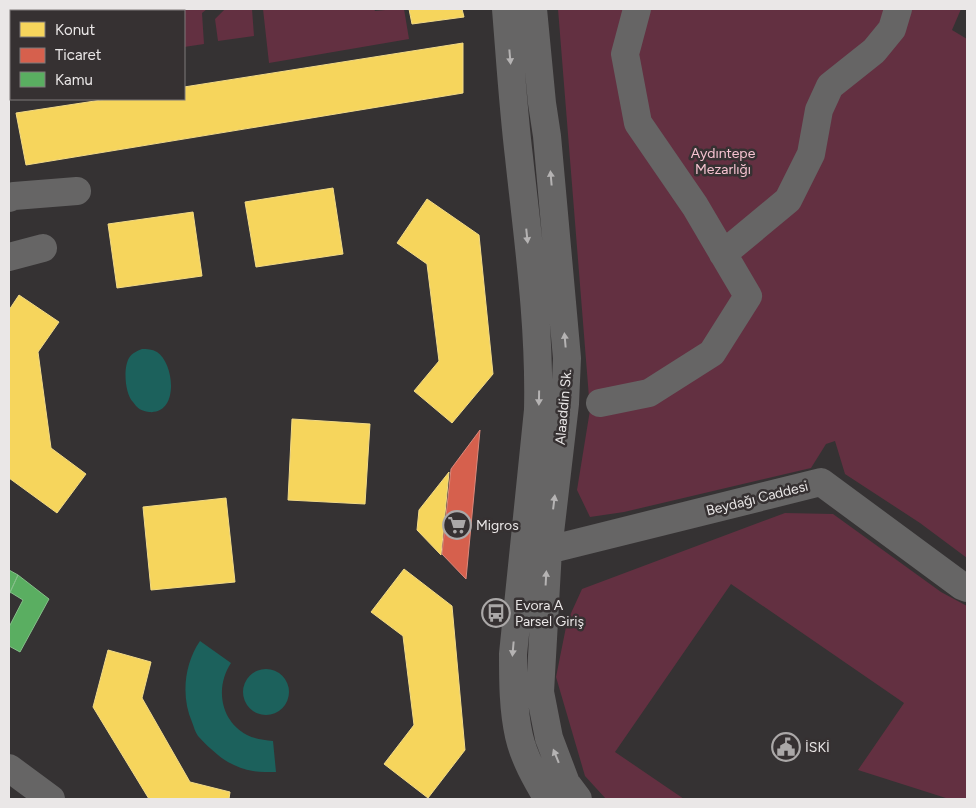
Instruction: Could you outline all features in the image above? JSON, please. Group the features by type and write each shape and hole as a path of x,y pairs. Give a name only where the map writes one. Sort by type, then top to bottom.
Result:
{"street":[{"name":"Alaaddin Sk.","path":"506,9 516,137 534,294 539,370 536,550 540,692 549,738 566,782 578,799"},
{"name":"Alaaddin Sk.","path":"533,9 547,136 567,358 565,404 513,654 513,690 519,736 533,774 548,799"},
{"path":"600,403 649,393 712,353 748,296 695,206 638,124 625,54 637,9"},
{"path":"723,254 788,200 811,154 819,110 830,86 874,51 892,29 898,9"},
{"path":"514,109 542,103"},
{"path":"516,137 547,136"},
{"path":"9,198 77,191"},
{"path":"9,257 43,248"},
{"name":"Beydağı Caddesi","path":"536,550 821,482 967,588"},
{"path":"9,768 51,799"}],"green space":[{"path":"207,9 202,13 204,44 185,47 185,10 156,10"},
{"path":"225,9 252,9 254,36 218,41 215,19"},
{"path":"263,9 374,9 375,11 404,9 409,39 269,63"},
{"name":"Aydıntepe Mezarlığı","path":"558,9 961,9 952,30 967,39 967,558 920,523 845,474 835,441 826,444 811,468 624,512 590,517 577,490 590,410"},
{"path":"785,513 833,514 941,592 967,606 967,799 949,799 858,770 904,703 731,584 615,752 684,799 606,799 585,776 556,677 567,622 582,589"}],"water":[{"path":"142,349 157,352 168,367 171,388 165,406 159,411 149,412 139,409 128,393 127,362 136,351"},
{"path":"200,641 231,663 223,682 223,703 226,712 238,729 247,735 273,741 276,772 253,771 234,765 218,755 197,734 186,702 185,691 190,660"},
{"path":"261,669 271,669 285,679 289,692 285,705 279,711 271,715 261,715 247,705 243,697 243,687 253,673"}],"building: Konut":[{"path":"409,9 462,9 464,17 412,24"},
{"path":"463,43 463,93 26,165 16,113 101,100 185,100 185,87"},
{"path":"333,188 343,254 256,267 245,202"},
{"path":"427,199 479,235 493,374 452,423 414,391 439,361 427,264 397,243"},
{"path":"193,212 202,276 117,288 108,224"},
{"path":"19,295 59,322 38,352 51,448 86,474 57,513 9,478 9,310"},
{"path":"292,419 370,424 365,504 288,500"},
{"path":"449,472 441,555 417,530 419,510"},
{"path":"226,498 235,582 151,590 143,507"},
{"path":"404,569 452,606 465,750 428,798 384,764 414,725 403,636 371,612"},
{"path":"108,650 151,662 142,698 190,782 230,792 229,799 149,799 93,707"}],"building: Ticaret":[{"path":"480,430 466,579 442,554 451,469"}],"building: Kamu":[{"path":"9,570 18,575 9,595"},
{"path":"18,575 49,599 20,652 9,646 9,627 23,600 10,592"}],"place":[{"name":"Migros","path":"457,525"},
{"name":"Evora A Parsel Giriş","path":"496,613"},
{"name":"İSKİ","path":"786,747"}]}
